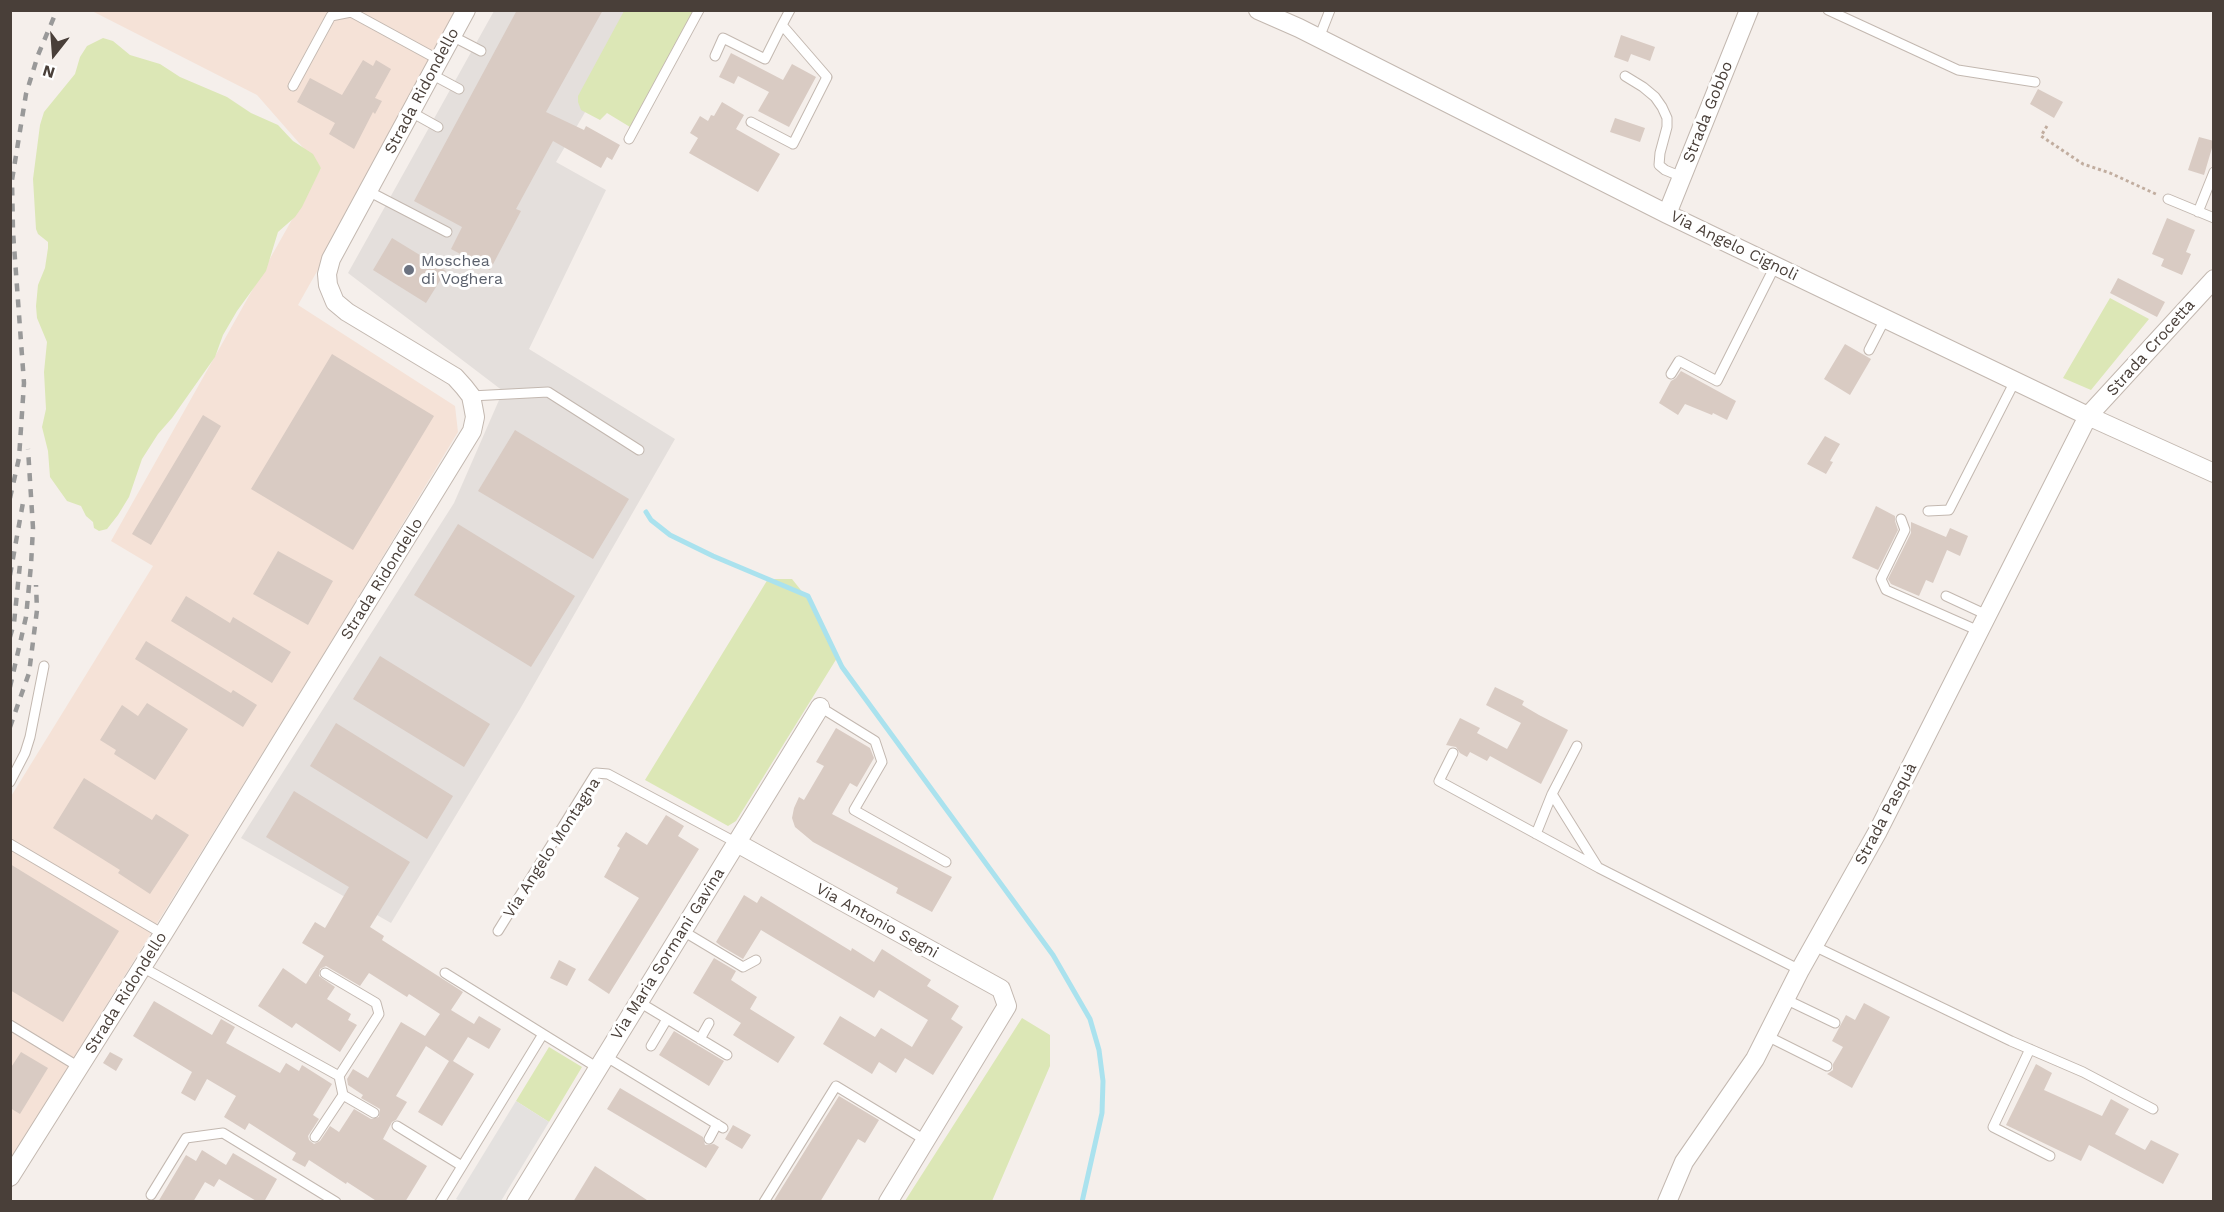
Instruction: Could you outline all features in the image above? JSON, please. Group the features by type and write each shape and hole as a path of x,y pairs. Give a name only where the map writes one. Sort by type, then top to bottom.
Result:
{"street":[{"name":"Strada Ridondello","path":"10,1177 163,934 472,431 475,417 471,396 455,377 359,320 335,302 328,285 327,274 331,259 466,10"},
{"name":"Via Angelo Cignoli","path":"1258,10 1319,38 1667,214 2088,416 2214,473"},
{"name":"Strada Gobbo","path":"1667,214 1749,10"},
{"name":"Strada Crocetta","path":"2088,416 2214,279"},
{"name":"Strada Pasquà","path":"1667,1202 1684,1162 1755,1059 1800,970 1878,831 2088,416"},
{"name":"Via Maria Sormani Gavina","path":"516,1202 820,707"},
{"name":"Via Antonio Segni","path":"737,843 1001,990 1007,1006 926,1140"},
{"path":"888,1202 926,1140"}],"lane":[{"path":"628,139 699,10"},
{"path":"714,56 723,38 765,59 790,10"},
{"path":"1319,38 1330,10"},
{"path":"1828,10 1958,70 2035,82"},
{"path":"293,86 331,16 351,12 435,67 459,89"},
{"path":"751,122 793,144 827,77 782,25"},
{"path":"452,36 481,51"},
{"path":"1625,76 1643,87 1662,107 1667,118 1667,127 1659,165 1682,177"},
{"path":"411,112 438,127"},
{"path":"2198,212 2214,172"},
{"path":"368,191 447,232"},
{"path":"2168,200 2214,218"},
{"path":"1671,374 1679,361 1717,381 1775,266"},
{"path":"1869,350 1885,319"},
{"path":"1928,511 1949,510 2015,381"},
{"path":"471,396 548,392 639,450"},
{"path":"1901,519 1905,530 1881,579 1886,590 1983,623"},
{"path":"1946,596 1983,623"},
{"path":"10,782 30,737 44,666"},
{"path":"820,707 875,741 882,762 855,810 945,862"},
{"path":"1536,834 1552,794 1577,746"},
{"path":"1453,753 1439,781 1599,868 1800,970"},
{"name":"Via Angelo Montagna","path":"498,931 596,773 608,774 737,843"},
{"path":"1552,794 1599,868"},
{"path":"10,844 163,934"},
{"path":"682,931 743,967 756,960"},
{"path":"1814,946 2083,1072 2153,1109"},
{"path":"142,967 339,1076"},
{"path":"315,1137 343,1095 339,1076 379,1014 376,1003 325,973"},
{"path":"445,973 543,1034 602,1062 720,1126 709,1139"},
{"path":"1785,999 1835,1023"},
{"path":"639,1002 727,1055"},
{"path":"651,1046 667,1019"},
{"path":"700,1039 709,1023"},
{"path":"10,1024 79,1067"},
{"path":"440,1202 543,1034"},
{"path":"1767,1036 1827,1065"},
{"path":"2030,1049 1993,1127 2050,1156"},
{"path":"764,1202 836,1086 926,1140"},
{"path":"343,1095 374,1113"},
{"path":"397,1126 462,1166"},
{"path":"152,1196 186,1138 223,1133 336,1202"}],"path":[{"path":"2047,126 2041,136 2083,164 2110,173 2168,200"}],"shaded area":[{"path":"92,11 464,11 298,305 455,406 458,432 322,657 11,1159 10,798 153,566 111,541 321,168 257,95"},
{"path":"494,11 644,11 556,162 606,190 529,349 675,439 520,709 391,923 241,838 454,503 503,391 348,273"},
{"path":"516,1101 549,1122 501,1201 460,1201 456,1199"}],"green space":[{"path":"624,11 694,11 630,127 607,113 600,120 581,110 578,102 578,96"},
{"path":"103,38 113,41 130,55 160,64 180,77 227,97 251,113 278,125 293,141 313,154 321,168 302,207 295,217 278,232 266,271 237,311 223,335 215,357 142,459 129,497 118,515 107,529 99,531 94,528 93,522 86,516 81,506 67,501 50,477 48,451 42,427 46,409 44,372 47,342 37,318 36,306 38,285 45,268 48,242 38,234 36,229 33,179 40,125 44,112 75,74 80,57 87,46"},
{"path":"2110,298 2149,319 2091,390 2063,378"},
{"path":"768,579 792,579 808,599 837,658 736,821 728,826 645,780"},
{"path":"1022,1018 1050,1035 1050,1066 992,1201 905,1201"},
{"path":"549,1047 582,1067 549,1122 516,1101"}],"building":[{"path":"517,10 603,10 546,112 584,130 586,126 620,145 612,160 607,157 601,168 553,141 516,209 521,211 490,270 451,249 462,227 414,201"},
{"path":"1621,35 1655,47 1650,61 1631,54 1628,62 1614,57"},
{"path":"731,53 783,80 792,64 816,77 789,127 758,111 769,92 738,76 734,84 719,77"},
{"path":"363,60 373,66 376,60 391,69 375,98 382,101 375,114 373,112 354,149 329,134 335,123 297,102 310,78 342,95"},
{"path":"2038,89 2063,102 2054,118 2030,104"},
{"path":"722,102 744,115 736,129 780,154 758,192 689,153 698,138 690,133 700,116 708,121 711,115 714,116"},
{"path":"1615,118 1645,128 1640,142 1610,132"},
{"path":"2199,137 2214,141 2204,175 2188,170"},
{"path":"2167,218 2195,230 2186,252 2191,254 2182,275 2161,266 2164,259 2152,254"},
{"name":"Moschea di Voghera","path":"392,238 446,271 426,303 373,270"},
{"path":"2118,278 2165,302 2157,317 2110,293"},
{"path":"1845,344 1871,359 1850,395 1824,379"},
{"path":"332,354 434,416 353,550 251,489"},
{"path":"1681,371 1736,401 1727,420 1685,404 1678,415 1659,403 1671,381"},
{"path":"203,415 221,426 151,545 132,534"},
{"path":"515,430 629,499 593,559 478,491"},
{"path":"1825,436 1840,444 1830,461 1833,462 1826,474 1807,464"},
{"path":"1876,506 1895,516 1898,530 1878,570 1852,558"},
{"path":"1911,522 1946,537 1950,528 1968,536 1960,556 1947,550 1933,583 1926,580 1919,596 1891,584 1888,579 1911,533"},
{"path":"458,524 575,596 531,667 414,595"},
{"path":"278,551 333,581 308,625 253,594"},
{"path":"186,596 230,623 233,617 291,652 272,683 171,621"},
{"path":"146,641 231,693 233,690 257,705 243,727 135,659"},
{"path":"380,656 490,724 464,767 353,699"},
{"path":"1495,687 1524,701 1522,705 1568,730 1541,784 1490,756 1487,761 1470,752 1467,757 1456,747 1446,745 1460,718 1480,728 1477,733 1507,749 1521,723 1486,705"},
{"path":"147,703 188,729 155,780 114,754 116,750 100,740 122,705 138,716"},
{"path":"336,723 453,796 427,839 310,766"},
{"path":"836,728 870,748 874,758 857,787 850,783 832,814 952,877 932,912 896,893 898,888 813,842 795,827 792,818 794,808 799,797 804,800 824,766 816,762"},
{"path":"84,778 152,820 156,814 189,835 150,894 118,873 120,870 53,828"},
{"path":"294,791 410,862 370,927 384,936 382,940 463,992 451,1010 474,1024 479,1016 501,1029 489,1049 468,1037 453,1061 474,1074 442,1126 418,1112 449,1061 426,1046 396,1096 407,1102 383,1139 427,1166 405,1202 378,1202 309,1160 305,1167 292,1160 296,1153 249,1123 245,1130 224,1117 236,1096 207,1079 195,1101 181,1093 192,1072 133,1036 154,1001 212,1035 221,1019 235,1027 226,1043 280,1073 286,1063 299,1071 302,1065 332,1084 313,1115 319,1119 308,1136 314,1144 320,1141 330,1126 339,1132 354,1109 371,1119 379,1117 380,1109 361,1098 363,1095 348,1085 347,1079 353,1069 368,1078 401,1022 425,1036 440,1014 409,994 407,997 369,973 360,986 326,966 320,969 319,976 335,987 327,999 351,1014 348,1020 357,1025 340,1052 296,1023 292,1028 258,1006 283,968 306,984 324,956 302,943 315,922 325,928 349,887 266,837"},
{"path":"666,815 684,826 678,836 699,849 609,994 588,980 639,898 604,877 620,848 617,846 626,832 647,845"},
{"path":"10,864 119,931 63,1022 10,990"},
{"path":"744,895 757,903 761,896 851,951 852,948 874,962 882,949 931,980 927,986 959,1006 951,1019 963,1027 933,1075 905,1058 896,1073 879,1062 872,1074 823,1044 840,1016 875,1037 881,1028 912,1047 928,1020 879,990 874,998 761,930 743,959 721,946 716,942"},
{"path":"714,958 736,971 731,980 757,997 750,1009 795,1037 778,1063 733,1035 741,1023 693,993"},
{"path":"559,960 576,969 567,986 550,978"},
{"path":"1864,1003 1890,1017 1852,1088 1827,1074 1833,1070 1833,1064 1843,1047 1832,1041 1846,1015 1855,1020"},
{"path":"674,1031 724,1061 709,1086 659,1055"},
{"path":"21,1052 48,1068 20,1114 10,1108 10,1069"},
{"path":"110,1052 123,1059 116,1071 103,1063"},
{"path":"2036,1064 2052,1073 2044,1090 2102,1116 2111,1099 2129,1109 2115,1134 2145,1150 2151,1140 2179,1154 2163,1184 2089,1145 2081,1161 2006,1125"},
{"path":"620,1088 703,1137 705,1145 714,1144 719,1147 706,1168 607,1109"},
{"path":"839,1096 879,1120 865,1143 858,1139 820,1202 773,1202"},
{"path":"733,1125 751,1135 742,1149 725,1139"},
{"path":"202,1150 226,1165 233,1153 277,1179 264,1202 258,1202 219,1179 214,1187 205,1182 193,1202 158,1202 186,1155 196,1161"},
{"path":"595,1166 650,1202 573,1202"}],"waterway":[{"path":"646,512 651,520 670,535 713,556 808,596 842,667 1053,955 1090,1019 1099,1050 1103,1081 1102,1113 1082,1202"}],"railway":[{"path":"10,498 19,458 24,383 13,232 12,180 26,94 38,55 57,10"},
{"path":"10,687 26,617 31,565 33,528 28,449"},
{"path":"10,575 24,497"},
{"path":"10,637 14,623 20,564"},
{"path":"10,727 29,673 37,610 36,585"}],"place":[{"name":"Moschea di Voghera","path":"409,270"}]}
